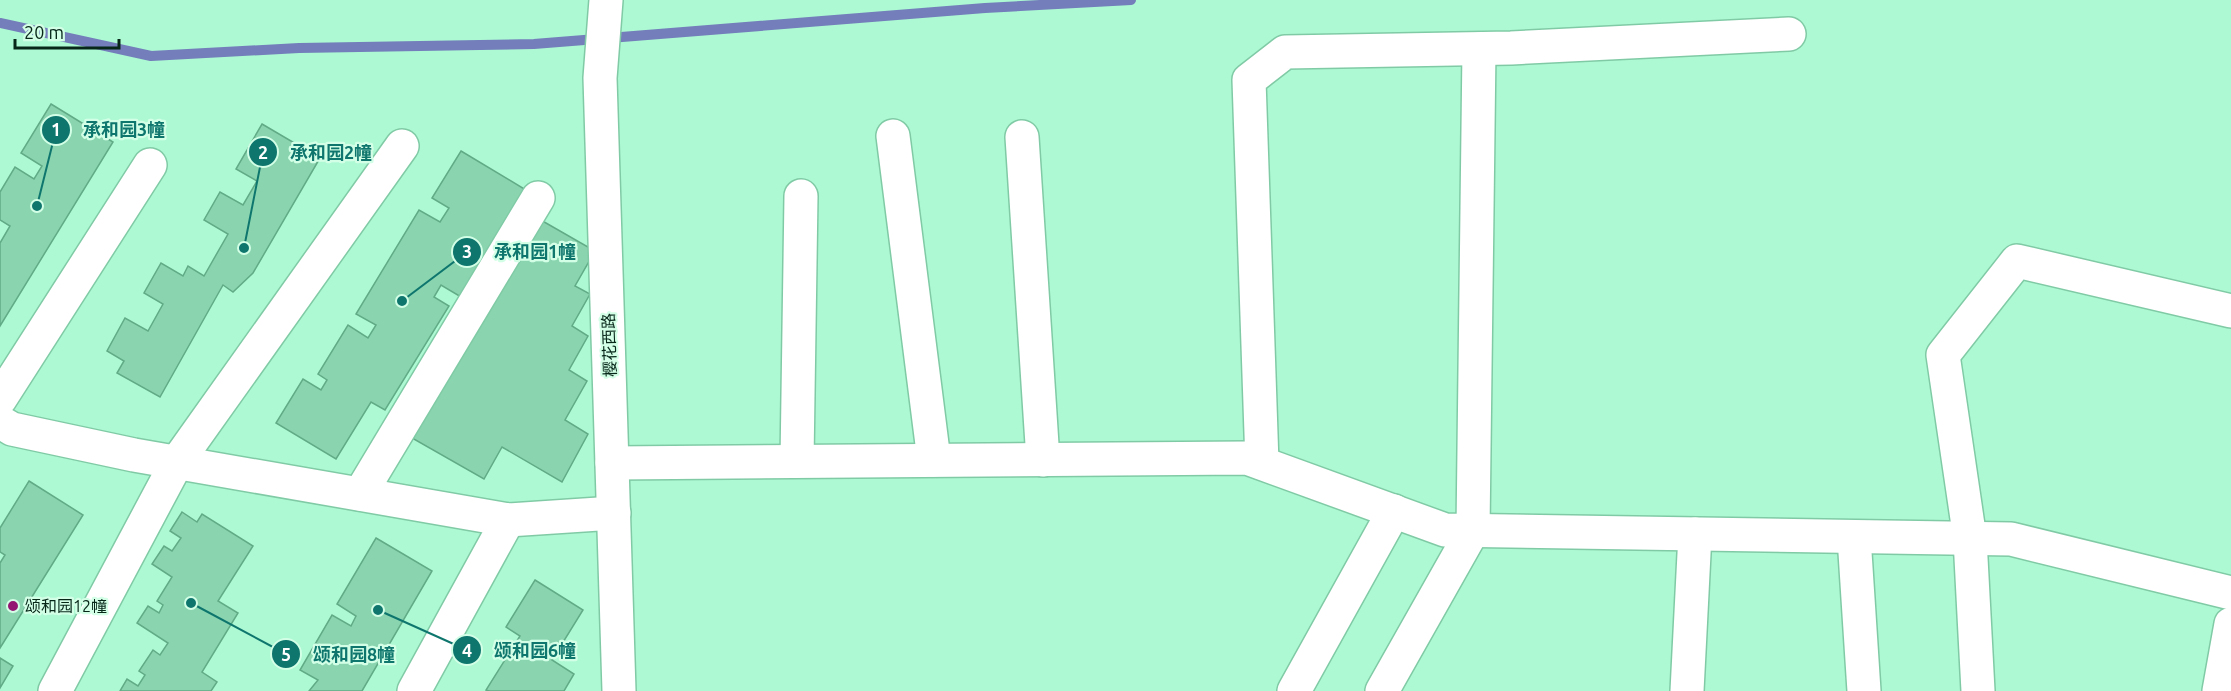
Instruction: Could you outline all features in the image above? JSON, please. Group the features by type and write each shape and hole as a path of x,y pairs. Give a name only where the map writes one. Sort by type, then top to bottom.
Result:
{"street":[{"name":"樱花西路","path":"606,0 600,78 619,691"},
{"path":"1262,463 1250,80 1286,52 1479,49 1789,34"},
{"path":"1382,691 1473,530 1479,49"},
{"path":"893,136 934,460"},
{"path":"1022,137 1042,460"},
{"path":"55,691 177,462 402,146"},
{"path":"0,399 150,165"},
{"path":"797,462 801,196"},
{"path":"360,494 538,198"},
{"path":"1978,691 1970,539 1943,355 2017,261 2231,311"},
{"path":"0,422 12,429 177,462 508,520 614,513"},
{"path":"612,464 1247,458 1445,530 2011,539 2231,593"},
{"path":"1294,691 1394,511"},
{"path":"414,691 508,520"},
{"path":"1687,691 1695,534"},
{"path":"1854,537 1864,691"},
{"path":"2218,691 2231,624"}],"building":[{"path":"51,104 113,142 0,326 0,243 10,226 0,220 0,192 15,167 34,179 42,166 21,153"},
{"path":"262,124 320,158 253,273 233,292 223,285 160,397 117,373 124,361 107,351 125,318 148,331 163,304 144,293 161,263 183,276 188,266 204,276 228,234 204,220 220,192 243,205 257,181 236,169"},
{"path":"461,151 526,190 461,297 441,285 434,297 449,306 385,410 371,402 336,459 276,423 303,379 321,390 327,380 318,374 348,325 368,338 376,325 356,314 419,210 440,222 449,208 432,198"},
{"path":"539,219 595,251 575,286 590,294 572,326 588,336 569,370 587,381 565,420 588,434 562,482 502,447 484,479 412,438"},
{"name":"颂和园12幢","path":"29,481 83,515 0,648 0,563 5,555 0,552 0,528"},
{"path":"182,512 197,522 202,514 253,546 218,601 238,613 202,672 217,682 211,691 120,691 127,679 138,686 145,675 139,671 153,650 160,655 168,643 137,623 148,606 159,613 163,605 157,601 172,577 152,564 164,546 172,551 181,538 170,531"},
{"path":"376,538 432,571 362,691 309,691 318,680 300,670 332,615 351,626 356,616 337,604"},
{"path":"535,580 583,610 552,660 574,674 564,691 486,690 520,636 506,627"},
{"name":"颂和园12幢","path":"0,658 13,666 0,688"}],"waterway":[{"path":"0,23 151,56 299,48 534,44 985,8 1131,0"}],"place":[{"name":"承和园3幢","path":"37,206"},
{"name":"承和园2幢","path":"244,248"},
{"name":"承和园1幢","path":"402,301"},
{"name":"颂和园8幢","path":"191,603"},
{"name":"颂和园12幢","path":"13,606"},
{"name":"颂和园6幢","path":"378,610"}]}
